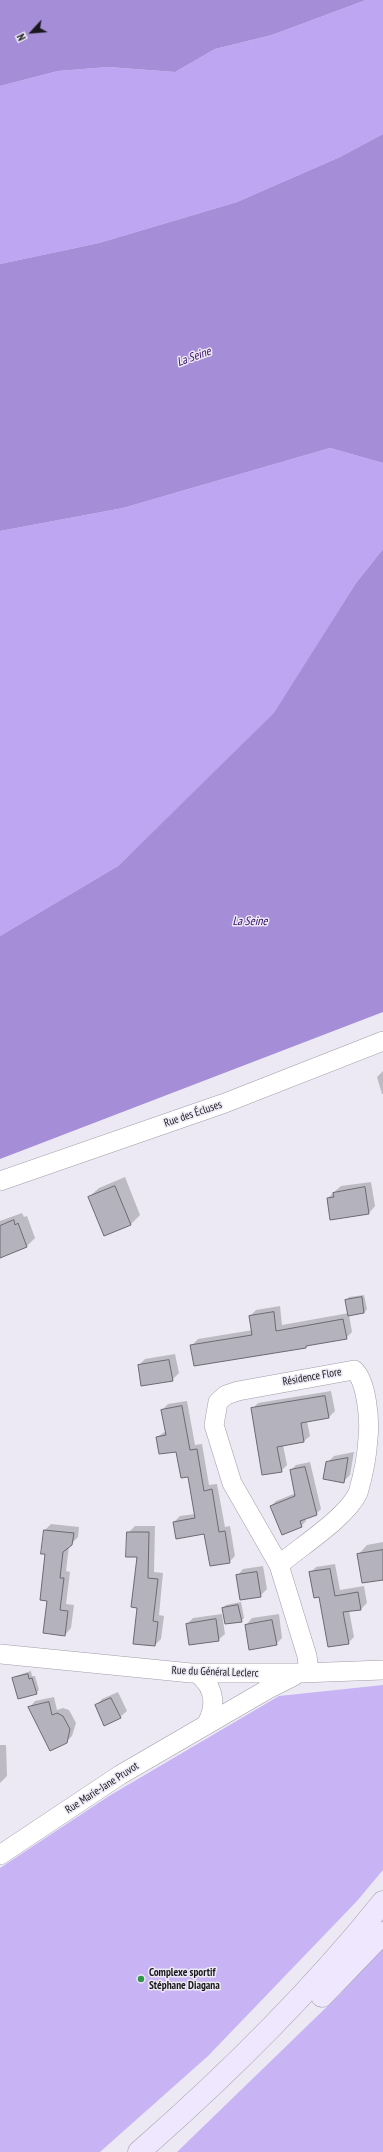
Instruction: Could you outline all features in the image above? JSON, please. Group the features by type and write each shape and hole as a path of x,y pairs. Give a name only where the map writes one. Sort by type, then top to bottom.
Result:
{"main road":[{"path":"140,2152 249,2051 326,1970 383,1902"},
{"path":"156,2152 250,2066 327,1991 383,1933"}],"street":[{"name":"Rue des Écluses","path":"0,1181 225,1103 383,1041"},
{"name":"Résidence Flore","path":"279,1564 342,1514 354,1501 358,1493 369,1438 364,1389 361,1378 354,1370 238,1390 226,1395 218,1402 214,1425 232,1483 279,1564 307,1656 305,1673"},
{"name":"Rue du Général Leclerc","path":"0,1654 197,1673 305,1673 383,1670"},
{"path":"197,1673 208,1684 214,1700 212,1715 206,1725"},
{"name":"Rue Marie-Jane Pruvot","path":"0,1854 120,1775 268,1689 305,1673"}],"shaded area":[{"path":"366,0 383,0 383,134 340,157 237,202 99,243 0,264 0,86 58,71 108,67 175,72 215,49 272,35"},
{"path":"330,448 383,463 383,549 356,583 275,713 118,866 0,936 0,531 123,508"},
{"name":"Complexe sportif Stéphane Diagana","path":"383,1685 383,1870 357,1901 208,2056 100,2152 0,2152 0,1868 109,1796 279,1696"},
{"path":"383,1946 383,2152 177,2152 340,1994"}],"water":[{"path":"0,0 366,0 272,35 215,49 175,72 108,67 58,71 0,86"},
{"name":"La Seine","path":"383,134 383,463 330,448 123,508 0,531 0,264 99,243 237,202 340,157"},
{"name":"La Seine","path":"383,549 383,1012 0,1159 0,936 118,866 274,713 356,583"}],"building":[{"path":"115,1186 131,1225 104,1236 88,1197"},
{"path":"365,1187 369,1214 330,1220 327,1198 334,1197 333,1193"},
{"path":"14,1220 15,1225 18,1223 27,1247 0,1258 0,1226"},
{"path":"362,1297 364,1313 348,1316 345,1300"},
{"path":"274,1312 276,1331 343,1319 347,1339 306,1346 306,1348 194,1366 190,1345 252,1335 249,1316"},
{"path":"169,1360 173,1381 141,1386 138,1365"},
{"path":"325,1396 329,1418 301,1423 304,1442 277,1447 282,1472 262,1475 251,1408"},
{"path":"182,1406 190,1450 197,1449 204,1491 212,1489 219,1532 225,1531 230,1563 210,1566 204,1534 176,1539 173,1522 195,1518 188,1477 181,1478 176,1452 159,1454 156,1437 166,1435 161,1410"},
{"path":"348,1458 344,1483 323,1479 326,1462"},
{"path":"305,1467 317,1515 300,1521 302,1527 282,1535 270,1506 295,1496 290,1470"},
{"path":"44,1530 74,1533 72,1545 63,1552 60,1578 64,1578 60,1610 68,1611 65,1636 43,1633 47,1601 40,1600 45,1554 41,1554"},
{"path":"127,1532 149,1532 148,1578 158,1579 153,1621 158,1622 155,1646 133,1644 137,1608 131,1607 137,1557 126,1557"},
{"path":"383,1550 383,1580 362,1583 357,1554"},
{"path":"330,1569 335,1596 358,1592 361,1610 343,1612 349,1644 328,1647 319,1597 314,1598 309,1572"},
{"path":"257,1572 261,1597 240,1600 236,1575"},
{"path":"238,1605 242,1622 225,1624 222,1608"},
{"path":"216,1619 219,1641 189,1645 186,1624"},
{"path":"272,1620 277,1645 249,1650 245,1625"},
{"path":"28,1674 29,1679 32,1678 37,1694 18,1699 12,1678"},
{"path":"111,1698 121,1718 104,1726 95,1705"},
{"path":"49,1702 52,1715 57,1713 63,1716 70,1729 67,1743 50,1751 28,1707"}],"place":[{"name":"Complexe sportif Stéphane Diagana","path":"141,1979"}]}
